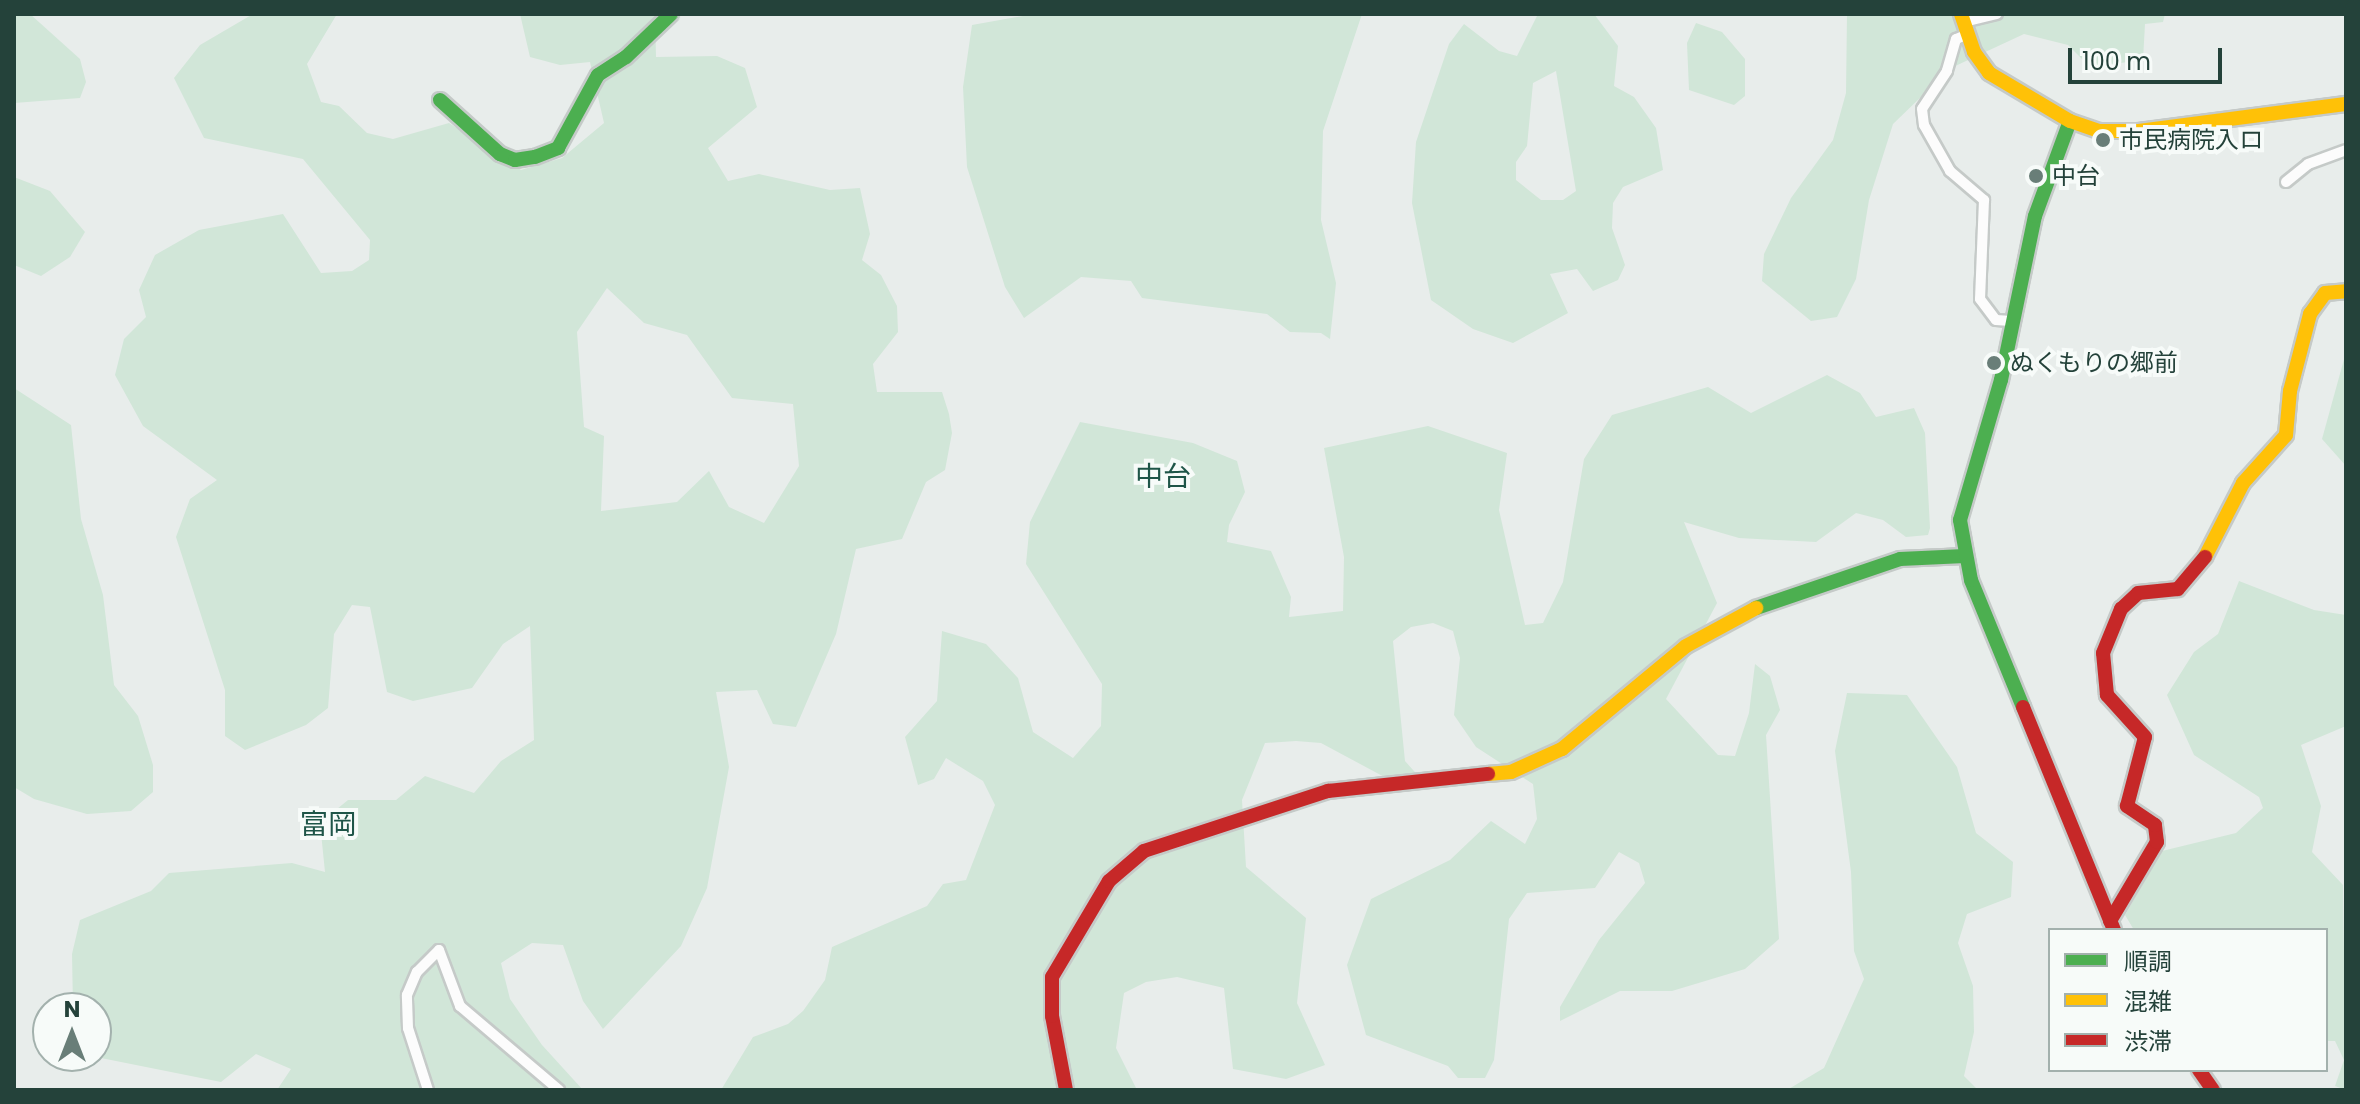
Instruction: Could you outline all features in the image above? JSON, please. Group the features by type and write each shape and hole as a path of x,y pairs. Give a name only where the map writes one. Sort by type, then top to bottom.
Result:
{"street":[{"path":"440,100 500,154 515,160 535,157 564,140 598,75 626,57 671,14"},
{"path":"1997,14 1964,23 1947,71 1922,109 1924,125 1950,171 1984,200 1980,299 1996,320 2011,321"},
{"path":"1964,23 1989,73 2070,121 2122,132 2346,104"},
{"path":"2070,121 2035,216 2001,380 1962,503 1965,556 2112,925"},
{"path":"2286,182 2308,164 2346,150"},
{"path":"2112,925 2157,842 2155,825 2127,806 2145,737 2107,695 2103,653 2121,609 2138,593 2178,589 2203,561 2243,483 2286,435 2290,391 2310,314 2325,293 2346,291"},
{"path":"1066,1090 1052,1016 1052,977 1083,917 1109,881 1144,851 1328,791 1511,772 1562,749 1686,646 1739,614 1900,559 1965,556"},
{"path":"428,1090 408,1028 407,995 417,972 439,950 460,1006 559,1090"},
{"path":"2200,1072 2213,1090"}],"green space":[{"path":"14,14 30,14 80,59 86,82 80,98 14,103"},
{"path":"253,14 337,14 307,64 321,102 339,106 367,133 393,139 449,123 521,170 562,158 604,123 590,62 560,65 530,57 520,14 655,14 656,57 717,56 745,68 757,107 708,148 728,181 759,174 830,190 860,188 870,234 862,260 881,275 897,306 898,332 873,364 877,392 942,392 952,433 945,470 926,482 902,539 856,549 836,634 796,727 773,724 757,690 716,692 729,767 707,888 681,946 603,1029 583,1001 563,945 532,943 501,963 510,999 542,1045 583,1090 277,1090 291,1069 256,1054 221,1082 112,1060 112,992 73,992 72,954 80,920 151,891 169,873 292,863 325,872 320,823 348,800 396,800 425,776 474,793 501,761 534,740 530,626 503,644 472,688 413,701 387,692 370,607 352,605 334,634 328,708 306,725 245,750 225,736 225,690 176,537 190,499 217,480 143,426 115,375 124,339 146,317 139,290 155,255 199,230 283,214 321,273 352,271 369,260 370,240 303,159 204,138 174,78 200,45","holes":["607,288 644,323 687,335 732,398 793,404 799,466 764,523 729,507 709,471 677,502 601,511 604,436 584,427 577,332"]},
{"path":"1034,14 1362,14 1323,131 1321,220 1336,283 1330,339 1321,333 1290,332 1267,314 1142,298 1131,281 1081,277 1024,318 1005,287 967,167 963,87 972,25"},
{"path":"1538,14 1594,14 1618,46 1614,86 1634,97 1656,128 1663,170 1623,187 1613,203 1612,228 1625,265 1618,280 1593,291 1577,269 1550,274 1568,313 1513,343 1473,329 1431,300 1412,203 1416,142 1449,44 1464,24 1499,51 1517,56","holes":["1556,71 1576,191 1563,200 1541,200 1516,180 1516,162 1527,146 1533,83"]},
{"path":"1847,14 2165,14 2163,22 2145,24 2143,60 2090,67 2068,45 2024,34 1951,68 1893,124 1869,200 1856,279 1837,317 1811,321 1762,281 1764,254 1791,198 1833,140 1846,93"},
{"path":"1696,23 1722,32 1745,59 1745,96 1734,105 1689,90 1687,43"},
{"path":"14,177 50,191 85,232 70,257 41,276 14,265"},
{"path":"2346,352 2346,466 2322,439"},
{"path":"1827,375 1860,393 1876,417 1914,408 1925,433 1930,528 1928,535 1906,537 1883,520 1856,513 1816,542 1739,538 1684,522 1717,603 1666,699 1718,755 1735,756 1749,713 1755,664 1770,676 1780,710 1766,735 1779,939 1745,969 1672,991 1620,991 1560,1021 1560,1007 1599,940 1645,883 1639,863 1619,852 1595,888 1527,893 1509,919 1494,1060 1485,1078 1458,1078 1448,1066 1366,1035 1347,965 1371,899 1450,860 1491,821 1525,844 1537,819 1533,784 1476,747 1454,715 1460,658 1453,631 1433,623 1411,627 1393,641 1405,761 1430,789 1403,787 1321,743 1296,741 1265,743 1242,800 1246,867 1306,918 1297,1003 1325,1065 1286,1079 1233,1069 1224,988 1177,977 1146,982 1124,993 1116,1048 1137,1090 721,1090 753,1037 788,1024 803,1011 825,980 832,947 927,906 943,884 966,880 995,805 983,781 946,758 934,779 918,785 905,737 937,701 942,631 986,644 1018,678 1033,732 1073,758 1101,726 1102,684 1026,564 1030,522 1080,422 1193,443 1237,461 1245,492 1229,525 1227,542 1271,551 1291,597 1289,617 1343,611 1344,557 1324,448 1428,426 1507,453 1499,510 1525,625 1543,623 1563,582 1584,459 1612,415 1708,387 1751,413"},
{"path":"14,388 71,425 81,519 103,595 114,685 138,716 153,765 153,792 131,811 87,814 34,799 14,787"},
{"path":"2239,581 2314,610 2346,615 2346,726 2301,745 2321,806 2312,852 2343,885 2346,1090 2335,1086 2344,1060 2335,1041 2328,1041 2328,928 2133,928 2125,915 2162,851 2236,833 2263,808 2259,797 2194,755 2167,695 2194,652 2218,634"},
{"path":"1847,693 1907,695 1957,767 1976,833 2013,862 2011,897 1967,914 1958,943 1973,986 1974,1032 1964,1076 1978,1090 1787,1090 1824,1068 1864,979 1854,951 1851,872 1835,751"}],"traffic: fast":[{"path":"440,100 500,154 515,160 535,157 558,148 598,75 626,57 671,14"},
{"path":"2023,707 1971,580 1960,520 2001,380 2035,216 2070,121"},
{"path":"1756,608 1900,559 1965,556"}],"traffic: slow":[{"path":"1961,14 1974,52 1989,73 2070,121 2099,131 2138,131 2346,104"},
{"path":"2205,557 2243,483 2286,435 2290,391 2310,314 2325,293 2346,291"},
{"path":"1488,774 1511,772 1562,749 1686,646 1756,608"}],"traffic: jam":[{"path":"2110,921 2157,842 2155,825 2127,806 2145,737 2107,695 2103,653 2121,609 2138,593 2178,589 2205,557"},
{"path":"2023,707 2113,928"},
{"path":"1066,1090 1052,1016 1052,977 1109,881 1144,851 1328,791 1488,774"},
{"path":"2200,1072 2213,1090"}],"place":[{"name":"市民病院入ロ","path":"2103,140"},
{"name":"中台","path":"2036,176"},
{"name":"ぬくもりの郷前","path":"1994,363"}],"district":[{"name":"中台","path":"1163,477"},
{"name":"富岡","path":"328,825"}]}
